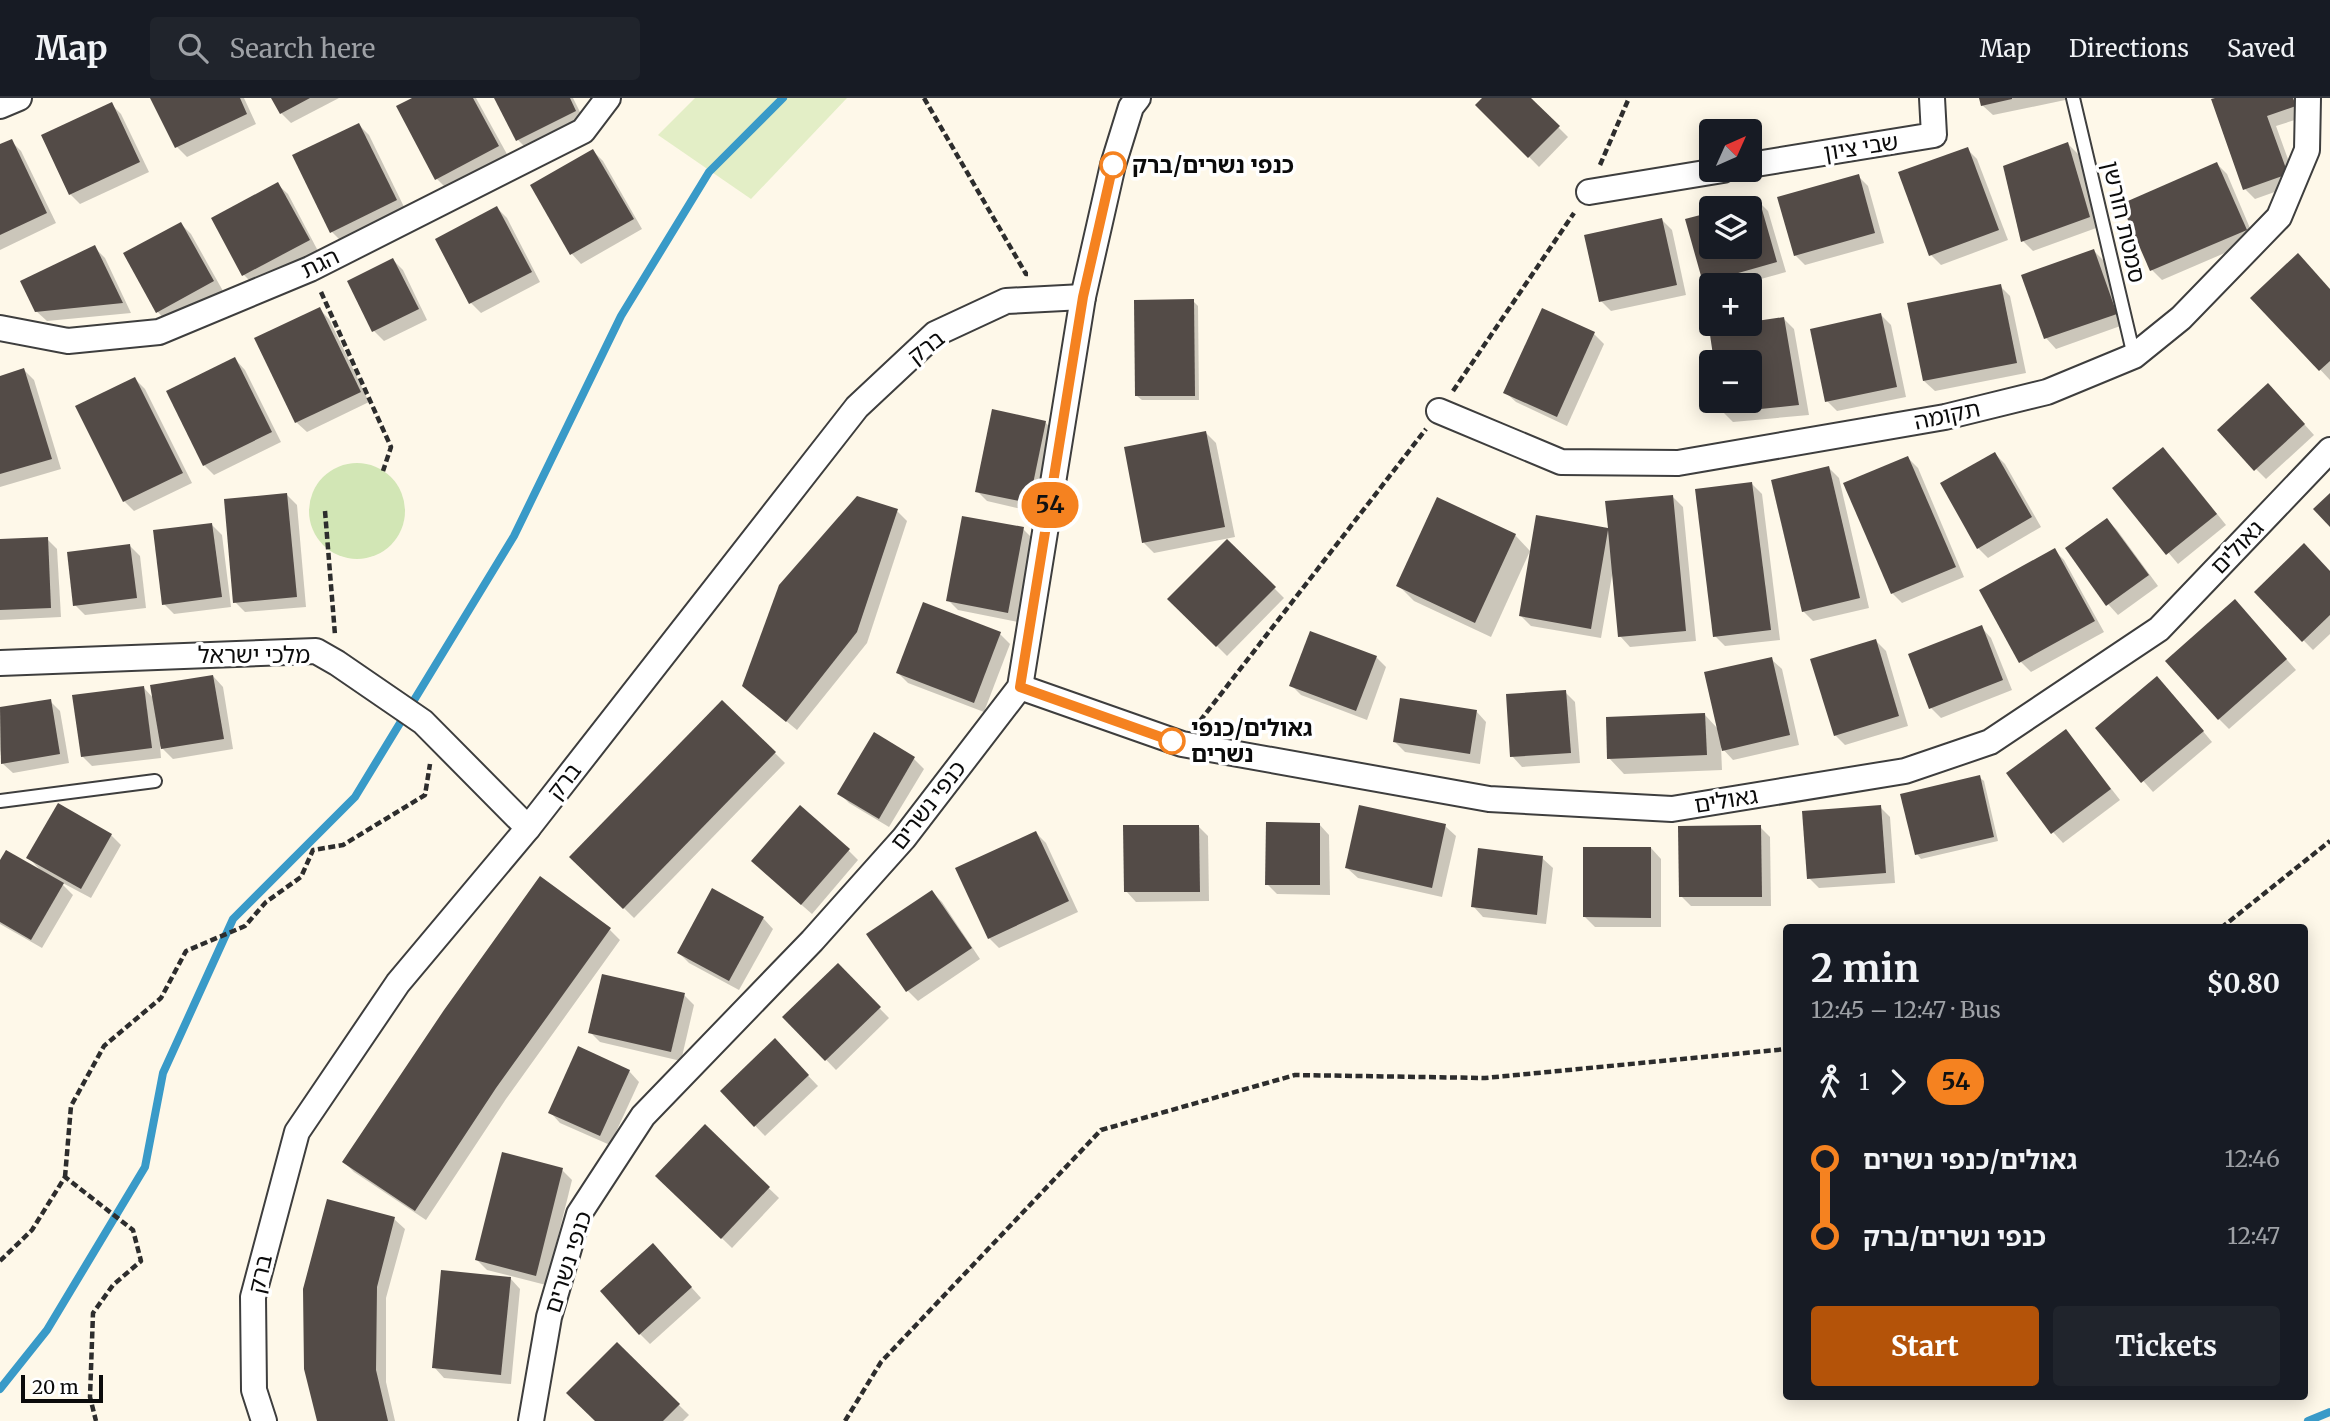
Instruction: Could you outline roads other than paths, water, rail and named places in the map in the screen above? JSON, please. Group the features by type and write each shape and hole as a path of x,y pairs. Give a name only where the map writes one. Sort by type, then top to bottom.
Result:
{"street":[{"path":"0,106 19,98"},
{"name":"הגת","path":"0,328 68,341 159,332 310,269 583,131 608,98"},
{"name":"כנפי נשרים","path":"531,1421 549,1317 579,1214 643,1116 812,941 904,838 1020,687 1083,297 1113,165 1131,107 1138,98"},
{"name":"שבי ציון","path":"1762,163 1934,135 1932,98"},
{"name":"תקומה","path":"1440,411 1562,462 1678,463 1945,417 2047,392 2134,356 2181,318 2279,217 2307,150 2308,98"},
{"path":"1589,192 1699,174"},
{"name":"ברק","path":"264,1421 254,1390 253,1297 298,1132 398,983 528,828 857,407 935,334 1006,301 1083,297"},
{"name":"גאולים","path":"1020,687 1182,744 1489,799 1672,809 1905,771 1990,742 2159,629 2330,450"},
{"name":"מלכי ישראל","path":"0,663 316,651 423,722 528,828"}],"lane":[{"name":"סמטת חורשן","path":"2073,98 2134,356"},
{"path":"0,801 155,781"}],"waterway":[{"path":"0,1389 47,1330 145,1167 163,1073 233,919 355,797 514,536 621,316 709,172 783,98"},
{"path":"2308,1421 2330,1412"}],"place":[{"name":"כנפי נשרים/ברק","path":"1113,165"},
{"name":"גאולים/כנפי נשרים","path":"1172,741"}]}
